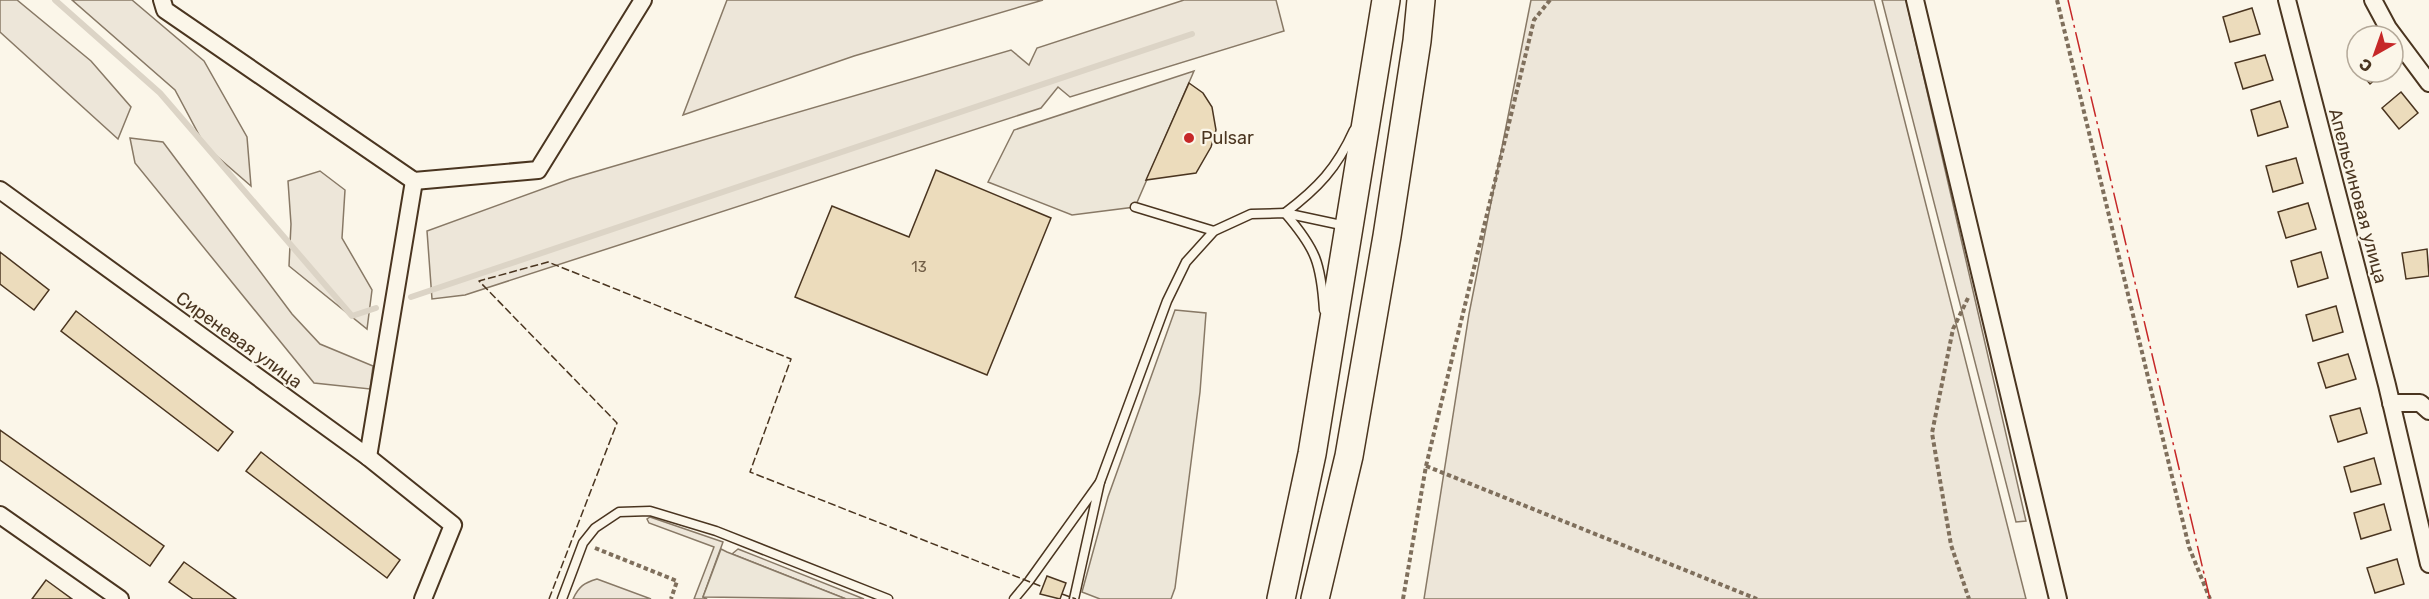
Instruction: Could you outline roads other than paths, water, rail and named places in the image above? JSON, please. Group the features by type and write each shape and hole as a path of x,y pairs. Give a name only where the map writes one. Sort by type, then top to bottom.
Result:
{"main road":[{"path":"1315,599 1349,456 1387,236 1417,41 1421,0"},
{"path":"1281,599 1319,408 1385,2"},
{"path":"1350,227 1387,236"}],"street":[{"path":"162,0 165,10 414,181 538,170 644,0"},
{"path":"1916,0 2058,599"},
{"name":"Апельсиновая улица","path":"2287,0 2391,403 2429,564"},
{"path":"2373,0 2388,28 2429,83"},
{"path":"368,457 414,181"},
{"name":"Сиреневая улица","path":"0,190 368,457 453,525 423,599"},
{"path":"2391,403 2420,403 2429,411"},
{"path":"0,514 120,599"}],"lane":[{"path":"1285,213 1308,196 1327,177 1343,153 1354,130 1385,2"},
{"path":"1135,207 1214,231"},
{"path":"1285,213 1308,240 1322,274 1324,314 1319,408"},
{"path":"1074,599 1100,482 1167,301 1186,262 1214,231 1251,214 1285,213 1350,227"},
{"path":"1014,599 1100,482"},
{"path":"562,599 583,543 595,528 619,512 650,511 716,531 888,599"}],"waterway":[{"path":"55,0 160,93 352,316 376,308"},
{"path":"411,297 1192,34"}],"place":[{"name":"Pulsar","path":"1189,138"}]}
